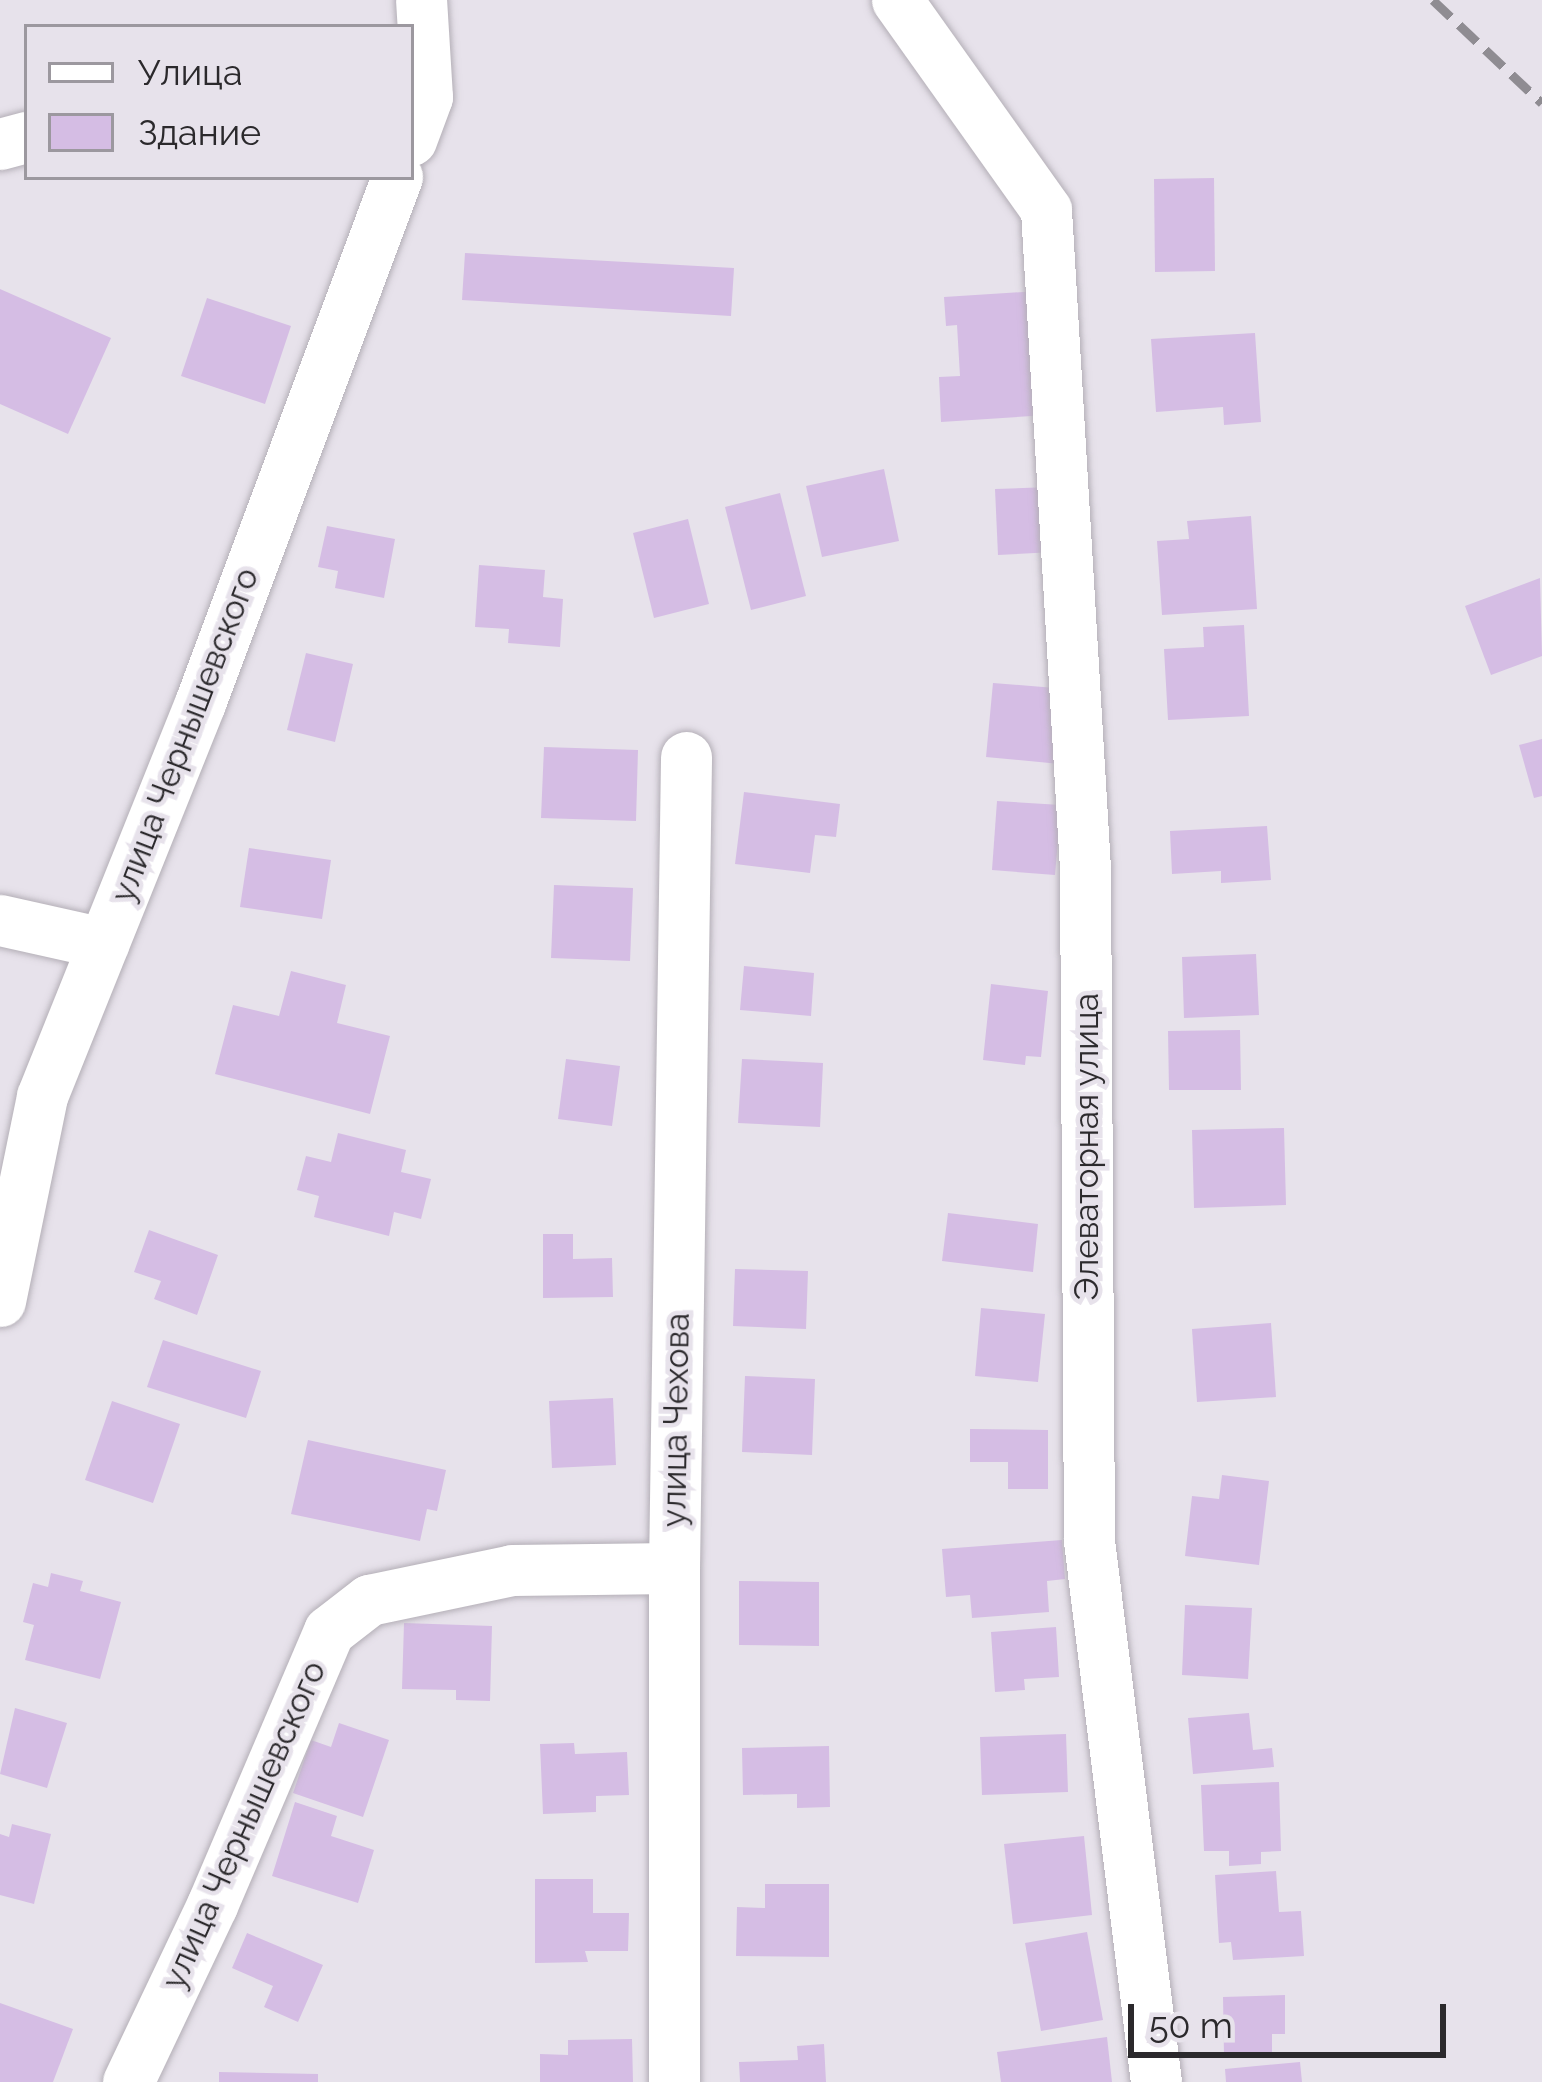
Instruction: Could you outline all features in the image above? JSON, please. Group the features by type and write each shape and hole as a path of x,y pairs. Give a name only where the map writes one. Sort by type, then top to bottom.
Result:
{"street":[{"path":"416,110 421,0"},
{"name":"Элеваторная улица","path":"897,0 1046,210 1085,869 1089,1541 1156,2082"},
{"name":"улица Чернышевского","path":"0,1301 41,1096 200,703 396,180"},
{"name":"улица Чехова","path":"674,2082 674,1568 686,757"},
{"path":"0,920 103,943"},
{"name":"улица Чернышевского","path":"128,2082 212,1904 329,1631 369,1600 512,1570 674,1568"}],"building":[{"path":"1214,178 1215,271 1155,272 1154,179"},
{"path":"465,253 734,268 731,316 462,300"},
{"path":"0,289 111,338 68,434 0,404"},
{"path":"1039,291 1047,415 941,422 939,377 960,376 957,325 946,326 944,297"},
{"path":"207,298 291,326 265,404 181,376"},
{"path":"1255,333 1261,422 1224,425 1223,407 1156,412 1151,339"},
{"path":"884,469 899,541 822,557 806,486"},
{"path":"1051,487 1054,552 998,555 995,489"},
{"path":"780,493 806,596 751,610 725,507"},
{"path":"1251,516 1257,609 1162,615 1157,541 1189,539 1187,521"},
{"path":"688,519 709,604 654,618 633,533"},
{"path":"327,526 395,539 384,598 335,588 338,571 318,567"},
{"path":"479,565 545,570 543,597 563,599 560,647 508,643 509,629 475,627"},
{"path":"1540,578 1542,656 1491,675 1465,606"},
{"path":"1244,625 1249,716 1168,720 1164,649 1204,647 1203,627"},
{"path":"306,653 353,664 335,742 287,730"},
{"path":"993,683 1067,689 1060,764 986,757"},
{"path":"1542,739 1542,796 1534,798 1519,745"},
{"path":"544,747 638,750 636,821 541,818"},
{"path":"744,792 840,804 836,837 815,835 810,873 735,864"},
{"path":"997,801 1061,805 1055,875 992,870"},
{"path":"1267,826 1271,880 1221,883 1221,871 1172,874 1170,831"},
{"path":"249,848 331,860 322,919 240,907"},
{"path":"554,885 633,888 630,961 551,958"},
{"path":"1256,954 1259,1015 1184,1018 1182,957"},
{"path":"744,966 814,973 811,1016 740,1010"},
{"path":"291,971 346,985 337,1023 390,1036 370,1114 215,1074 233,1005 279,1016"},
{"path":"991,984 1048,991 1041,1057 1026,1056 1025,1065 983,1060"},
{"path":"1240,1030 1241,1090 1169,1090 1168,1031"},
{"path":"566,1059 620,1066 612,1126 558,1119"},
{"path":"742,1059 823,1063 820,1127 738,1123"},
{"path":"1284,1128 1286,1205 1194,1208 1192,1130"},
{"path":"338,1133 406,1150 401,1172 431,1179 421,1219 394,1212 389,1236 314,1217 319,1196 297,1190 306,1156 331,1162"},
{"path":"948,1213 1038,1224 1033,1272 942,1261"},
{"path":"149,1230 218,1255 197,1315 154,1299 161,1281 134,1272"},
{"path":"543,1234 573,1234 573,1259 612,1258 613,1297 543,1298"},
{"path":"735,1269 808,1271 806,1329 733,1326"},
{"path":"981,1308 1045,1314 1038,1382 975,1376"},
{"path":"1271,1323 1276,1397 1197,1402 1192,1329"},
{"path":"163,1340 261,1371 246,1418 147,1387"},
{"path":"745,1376 815,1379 812,1455 742,1452"},
{"path":"613,1398 616,1465 552,1468 549,1401"},
{"path":"112,1401 180,1424 153,1503 85,1480"},
{"path":"970,1429 1048,1430 1048,1489 1008,1489 1008,1462 970,1462"},
{"path":"308,1440 446,1470 437,1511 427,1509 420,1541 291,1514"},
{"path":"1222,1475 1269,1481 1259,1565 1185,1556 1192,1496 1219,1499"},
{"path":"1062,1540 1065,1579 1047,1581 1049,1612 972,1618 970,1595 946,1597 942,1549"},
{"path":"51,1573 83,1581 80,1591 121,1602 100,1679 25,1660 34,1625 23,1622 33,1583 48,1587"},
{"path":"739,1581 819,1582 819,1646 739,1645"},
{"path":"1185,1605 1252,1608 1248,1679 1182,1675"},
{"path":"404,1623 492,1626 490,1701 456,1700 456,1690 402,1689"},
{"path":"1056,1627 1059,1677 1024,1679 1025,1690 995,1692 991,1632"},
{"path":"15,1708 67,1723 47,1788 0,1774"},
{"path":"1249,1713 1253,1750 1272,1748 1274,1767 1193,1774 1188,1718"},
{"path":"339,1723 389,1740 363,1817 293,1793 311,1740 331,1747"},
{"path":"1066,1734 1068,1792 982,1795 980,1737"},
{"path":"574,1743 575,1754 627,1752 629,1795 596,1796 596,1812 543,1814 540,1744"},
{"path":"829,1746 830,1807 797,1808 797,1794 743,1795 742,1748"},
{"path":"1279,1782 1281,1851 1261,1852 1261,1864 1229,1866 1229,1851 1204,1851 1201,1785"},
{"path":"295,1802 337,1816 331,1836 374,1850 358,1903 272,1876"},
{"path":"12,1824 51,1834 34,1904 0,1895 0,1834 9,1837"},
{"path":"1084,1836 1092,1915 1013,1924 1004,1844"},
{"path":"1276,1871 1279,1912 1301,1911 1304,1956 1233,1960 1231,1942 1219,1943 1215,1875"},
{"path":"535,1879 593,1879 593,1913 629,1913 628,1951 585,1951 588,1962 535,1963"},
{"path":"765,1884 829,1884 829,1957 736,1956 737,1907 765,1908"},
{"path":"1087,1932 1103,2020 1041,2031 1025,1943"},
{"path":"247,1933 323,1965 298,2022 264,2007 273,1986 232,1968"},
{"path":"1285,1995 1285,2034 1272,2034 1272,2054 1224,2055 1223,1997"},
{"path":"0,2003 73,2029 53,2082 0,2082"},
{"path":"1107,2037 1112,2082 1001,2082 997,2052"},
{"path":"632,2039 633,2082 540,2082 540,2054 568,2055 568,2040"},
{"path":"824,2044 826,2082 740,2082 739,2062 798,2060 797,2046"},
{"path":"1300,2062 1302,2082 1226,2082 1225,2069"},
{"path":"219,2072 318,2074 318,2082 219,2082"}],"railway":[{"path":"1433,0 1542,103"}]}
